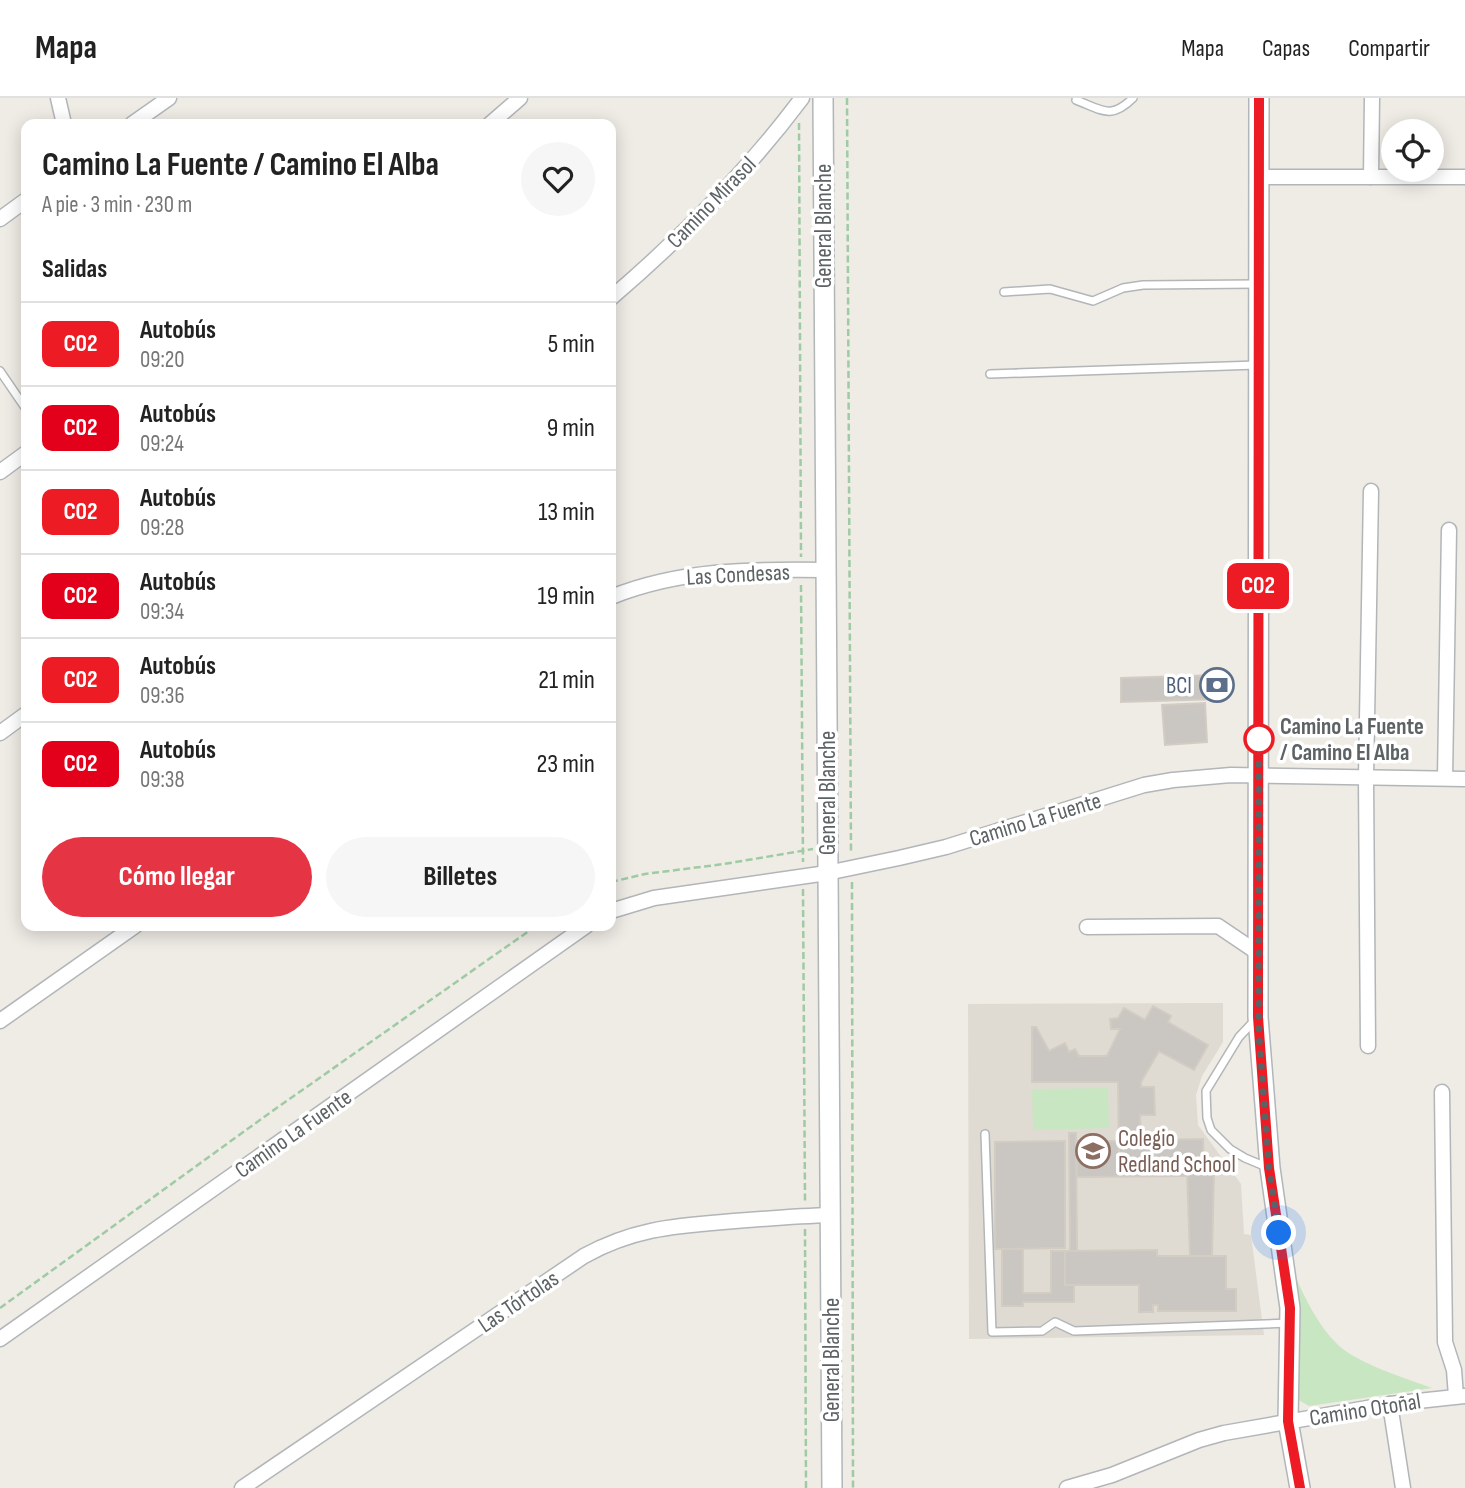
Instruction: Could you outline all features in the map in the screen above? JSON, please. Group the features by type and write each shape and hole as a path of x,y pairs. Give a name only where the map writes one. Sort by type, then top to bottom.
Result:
{"main road":[{"name":"General Blanche","path":"823,98 832,1488"},
{"path":"1259,98 1258,1017 1269,1168 1290,1323 1288,1421 1300,1488"}],"street":[{"path":"58,98 63,119"},
{"path":"139,119 169,98"},
{"path":"496,119 520,98"},
{"path":"1371,177 1372,98"},
{"name":"Camino Mirasol","path":"616,294 674,242 748,167 800,101"},
{"path":"1258,177 1465,177"},
{"path":"0,219 21,204"},
{"path":"0,472 21,457"},
{"path":"1368,1046 1366,778 1371,491"},
{"path":"1445,779 1449,530"},
{"name":"Las Condesas","path":"616,595 657,582 716,571 826,570"},
{"path":"0,733 21,718"},
{"name":"Camino La Fuente","path":"616,909 654,898 827,873 946,847 1144,785 1203,776 1465,779"},
{"path":"1087,927 1218,926 1258,953"},
{"path":"0,1021 128,931"},
{"name":"Camino La Fuente","path":"0,1339 579,931"},
{"path":"1442,1091 1445,1342 1461,1396"},
{"name":"Las Tórtolas","path":"242,1488 584,1256 606,1244 630,1235 670,1226 831,1215"},
{"name":"Camino Otoñal","path":"1067,1488 1125,1471 1212,1436 1390,1404 1461,1396"},
{"path":"1390,1404 1403,1488"}],"lane":[{"path":"1076,100 1109,112 1118,112 1133,98"},
{"path":"1004,292 1050,289 1093,301 1133,286 1257,284"},
{"path":"990,374 1258,365"},
{"path":"0,371 21,402"},
{"path":"1258,1017 1239,1037 1208,1087 1205,1097 1211,1130 1230,1149 1269,1168"},
{"path":"985,1135 992,1332 1042,1331 1055,1322 1073,1331 1290,1323"}],"path":[{"path":"847,98 853,1488"},
{"path":"800,101 806,1488"},
{"path":"616,881 645,874 827,848"},
{"path":"0,1308 271,1112 529,931"}],"shaded area":[{"name":"Colegio Redland School","path":"1223,1003 1223,1042 1202,1076 1196,1095 1198,1125 1241,1184 1244,1234 1251,1235 1264,1335 969,1339 968,1004"}],"green space":[{"path":"1108,1088 1109,1128 1033,1130 1032,1089"},
{"path":"1286,1256 1314,1314 1338,1345 1370,1364 1432,1388 1309,1406 1297,1399"}],"building":[{"path":"1220,675 1221,699 1121,702 1121,678"},
{"path":"1205,703 1207,742 1165,745 1162,705"},
{"path":"1153,1006 1171,1016 1168,1022 1208,1045 1194,1070 1159,1051 1141,1082 1141,1087 1154,1087 1155,1115 1140,1115 1141,1140 1203,1139 1204,1171 1187,1171 1187,1162 1119,1162 1118,1082 1032,1082 1032,1027 1036,1027 1049,1051 1065,1043 1069,1052 1075,1049 1079,1056 1107,1056 1120,1029 1111,1029 1110,1019 1118,1018 1124,1008 1145,1020"},
{"path":"1069,1133 1076,1133 1077,1251 1070,1251"},
{"path":"1065,1141 1065,1248 995,1249 995,1142"},
{"path":"1076,1141 1119,1141 1119,1162 1187,1162 1187,1176 1077,1177"},
{"path":"1187,1171 1214,1171 1212,1256 1190,1256"},
{"path":"1002,1249 1023,1249 1023,1293 1051,1293 1051,1251 1065,1251 1065,1285 1074,1285 1074,1302 1023,1302 1023,1306 1002,1306"},
{"path":"1157,1250 1157,1256 1226,1256 1226,1289 1236,1289 1236,1311 1158,1311 1158,1305 1153,1305 1153,1312 1139,1312 1139,1285 1065,1285 1065,1251"}],"bus line":[{"name":"C02","path":"1259,98 1258,1017 1269,1168 1290,1308 1288,1421 1300,1488"}],"place":[{"name":"BCI","path":"1217,685"},
{"name":"Camino La Fuente / Camino El Alba","path":"1259,739"},
{"name":"Colegio Redland School","path":"1093,1151"}],"route":[{"path":"1259,739 1259,1036 1269,1168 1279,1233"}]}
